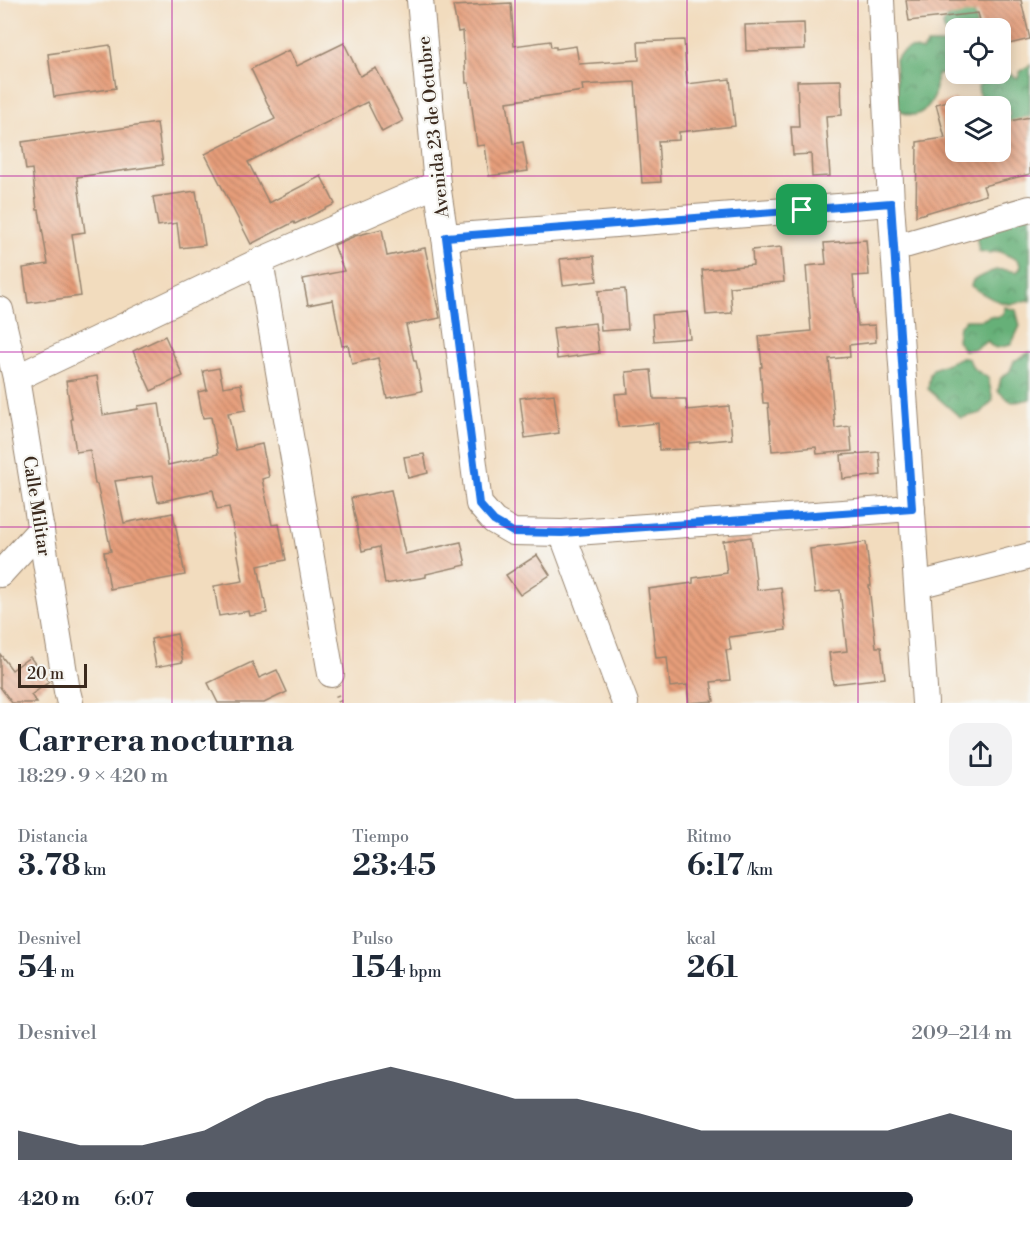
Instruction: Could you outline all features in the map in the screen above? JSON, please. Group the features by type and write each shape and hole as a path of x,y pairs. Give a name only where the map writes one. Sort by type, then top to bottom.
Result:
{"street":[{"name":"Avenida 23 de Octubre","path":"420,0 437,184 446,237 479,504 494,521 513,532 562,533"},
{"path":"881,0 891,203 925,703"},
{"path":"15,378 260,261 437,184"},
{"path":"446,237 891,203"},
{"path":"894,248 1030,209"},
{"path":"260,261 331,674"},
{"name":"Calle Militar","path":"0,310 15,378 70,703"},
{"path":"625,703 562,533 912,508"},
{"path":"0,574 41,529"},
{"path":"918,585 1030,556"}],"green space":[{"path":"951,12 974,13 975,18 947,18"},
{"path":"927,44 945,44 945,74 937,74 935,92 930,104 921,112 909,115 898,109 895,59 907,49 914,48 922,51"},
{"path":"1030,65 1030,139 1011,133 1011,96 980,96 978,86 981,84 1011,84 1011,75 1018,78 1020,72"},
{"path":"1030,210 1030,301 1003,303 971,286 973,280 998,270 1017,272 1021,267 1018,260 998,251 989,253 979,251 976,235"},
{"path":"1005,307 1016,310 1020,326 1011,345 996,348 988,341 975,349 964,350 957,340 959,326 966,320 997,317 1003,314"},
{"path":"1030,352 1030,399 1012,402 998,391 1001,378 1010,371 1014,361"},
{"path":"962,357 969,359 973,368 988,378 993,400 981,413 961,418 928,389 933,369"}],"building":[{"path":"906,0 1021,0 1030,39 1011,43 1011,18 979,18 978,13 909,21"},
{"path":"511,3 514,46 550,41 551,47 556,47 556,49 576,46 579,64 639,60 638,42 684,40 687,84 730,79 735,126 679,132 679,140 658,141 661,182 642,183 635,82 582,85 583,91 507,102 513,144 523,142 528,171 489,176 485,145 477,146 469,83 466,83 463,31 458,32 453,6"},
{"path":"804,23 805,49 746,51 745,25"},
{"path":"344,43 360,76 376,68 403,121 382,132 367,102 248,162 269,203 321,176 335,204 251,244 205,154 275,119 251,69 289,50 297,66"},
{"path":"110,45 116,88 54,97 48,54"},
{"path":"841,80 842,115 826,116 830,176 812,177 811,154 793,155 791,127 799,127 797,81"},
{"path":"945,102 945,138 936,104"},
{"path":"1030,117 1030,174 983,186 986,195 916,216 917,142 945,138 945,162 1011,162 1011,121"},
{"path":"157,123 163,165 77,177 85,232 72,234 81,296 28,303 23,268 48,264 39,210 37,210 32,169 26,170 22,142"},
{"path":"196,191 205,245 180,248 177,223 158,226 153,197"},
{"path":"382,229 387,256 425,248 440,318 406,325 422,391 387,398 378,358 352,364 348,345 342,346 333,300 308,305 303,279 344,271 334,245 355,236"},
{"path":"866,240 869,275 853,276 858,326 875,325 876,342 849,345 850,357 829,359 835,428 850,426 852,451 817,454 816,447 772,451 768,403 763,403 759,336 811,331 806,266 826,264 824,243"},
{"path":"781,247 784,282 730,287 732,313 706,315 702,270 753,265 752,250"},
{"path":"594,256 597,281 563,285 560,259"},
{"path":"625,289 628,329 601,331 598,291"},
{"path":"687,312 690,338 654,341 652,315"},
{"path":"595,323 599,353 557,359 553,328"},
{"path":"165,336 183,376 151,391 133,351"},
{"path":"219,368 223,387 241,384 246,410 228,413 236,450 262,444 269,477 262,479 272,525 279,524 286,560 258,566 267,613 250,616 249,611 219,616 214,586 243,581 229,507 217,509 213,490 158,502 152,476 115,481 124,523 173,513 185,575 110,589 104,552 111,551 97,484 95,484 90,450 76,452 66,381 97,376 103,415 159,403 168,465 218,454 211,417 203,418 198,392 207,390 203,371"},
{"path":"651,370 654,399 686,399 687,410 729,406 732,439 688,443 688,449 659,450 658,423 618,427 615,394 628,393 626,372"},
{"path":"554,394 559,433 525,438 520,398"},
{"path":"879,452 881,475 843,479 841,455"},
{"path":"424,454 428,473 408,478 404,457"},
{"path":"391,490 405,554 461,542 466,565 426,574 426,577 385,584 379,547 362,551 351,498"},
{"path":"751,537 757,590 781,587 786,630 729,637 731,650 726,650 730,680 711,682 714,701 689,703 687,685 670,687 667,657 656,658 648,589 693,583 693,578 727,573 723,541"},
{"path":"866,542 876,647 881,647 885,678 833,684 829,653 847,651 840,590 815,593 810,549"},
{"path":"537,555 550,575 520,595 506,575"},
{"path":"177,634 183,662 156,667 151,639"},
{"path":"0,654 12,670 30,657 49,682 31,695 37,703 12,703 0,687"},
{"path":"252,662 259,678 277,670 287,692 264,703 218,703 208,683"}],"route":[{"path":"891,203 912,508 562,533 513,532 494,521 479,504 446,237 802,210 891,203"}]}
